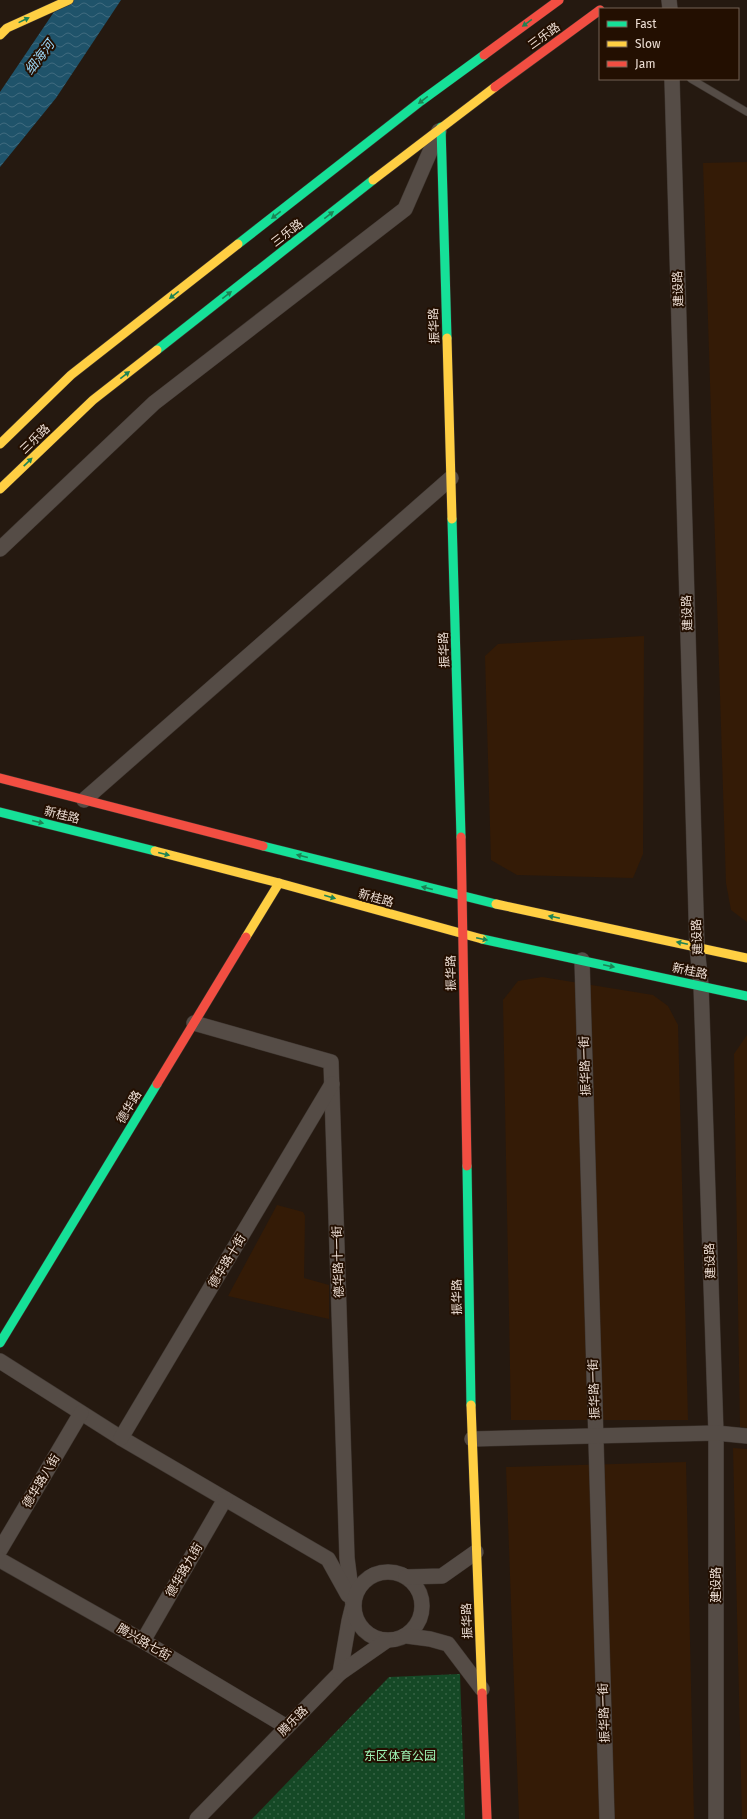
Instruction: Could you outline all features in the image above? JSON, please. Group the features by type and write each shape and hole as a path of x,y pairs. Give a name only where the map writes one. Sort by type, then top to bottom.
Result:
{"street":[{"path":"0,35 7,28 50,7 69,0"},
{"name":"三乐路","path":"0,444 71,376 421,101 559,0"},
{"name":"三乐路","path":"0,489 93,400 441,127 599,11"},
{"name":"建设路","path":"672,80 697,947 701,985 716,1433 716,1819"},
{"path":"0,549 154,403 405,209 441,127"},
{"name":"振华路","path":"441,127 463,898 462,935 472,1439 487,1819"},
{"path":"84,800 451,478"},
{"name":"新桂路","path":"0,778 463,898 747,958"},
{"name":"新桂路","path":"0,812 279,883 462,935 747,996"},
{"name":"德华路","path":"0,1343 279,883"},
{"name":"振华路一街","path":"582,960 607,1819"},
{"name":"德华路十一街","path":"194,1023 331,1062 347,1558 353,1605"},
{"name":"德华路十街","path":"121,1438 332,1084"},
{"path":"0,1361 121,1438 328,1559 353,1605 355,1616 359,1625 371,1636 386,1641 397,1640 407,1636 415,1628 420,1619 422,1607 420,1595 415,1585 406,1577 395,1572 383,1572 372,1576 362,1583 356,1593 353,1605 349,1621 340,1673"},
{"name":"德华路八街","path":"0,1550 81,1413"},
{"path":"472,1439 716,1433 747,1436"},
{"name":"德华路九街","path":"143,1641 225,1499"},
{"path":"406,1577 442,1576 476,1552"},
{"name":"腾兴路七街","path":"0,1560 143,1641 287,1727"},
{"path":"407,1636 430,1639 448,1644 482,1689"},
{"name":"腾乐路","path":"197,1819 340,1673 386,1641"}],"lane":[{"path":"693,80 747,112"}],"shaded area":[{"path":"747,162 747,922 731,910 726,883 703,163"},
{"path":"644,636 643,854 633,878 517,875 491,860 485,656 498,644"},
{"path":"542,977 653,995 668,1006 678,1025 688,1420 511,1420 503,1000 518,981"},
{"path":"747,1035 747,1428 740,1427 734,1054"},
{"path":"277,1205 303,1212 305,1216 304,1278 329,1285 329,1319 228,1296"},
{"path":"733,1448 747,1449 747,1819 742,1819"},
{"path":"686,1462 694,1819 519,1819 506,1467"}],"green space":[{"name":"东区体育公园","path":"460,1674 465,1819 252,1819 389,1677"}],"water":[{"name":"细海河","path":"62,0 121,0 56,98 0,167 0,92"}],"traffic: fast":[{"path":"238,244 421,101 484,55"},
{"path":"441,127 447,338"},
{"path":"157,350 373,180"},
{"path":"452,519 461,837"},
{"path":"0,812 155,851"},
{"path":"263,846 496,904"},
{"path":"482,939 747,996"},
{"path":"0,1343 157,1084"},
{"path":"467,1166 471,1405"}],"traffic: slow":[{"path":"0,35 7,28 69,0"},
{"path":"373,180 495,87"},
{"path":"0,444 71,375 238,244"},
{"path":"447,338 452,519"},
{"path":"0,489 93,400 157,350"},
{"path":"155,851 279,883 482,939"},
{"path":"246,937 279,883"},
{"path":"496,904 747,958"},
{"path":"471,1405 482,1693"}],"traffic: jam":[{"path":"484,55 559,0"},
{"path":"495,87 599,11"},
{"path":"0,778 263,846"},
{"path":"461,837 467,1166"},
{"path":"157,1084 246,937"},
{"path":"482,1693 487,1819"}]}
